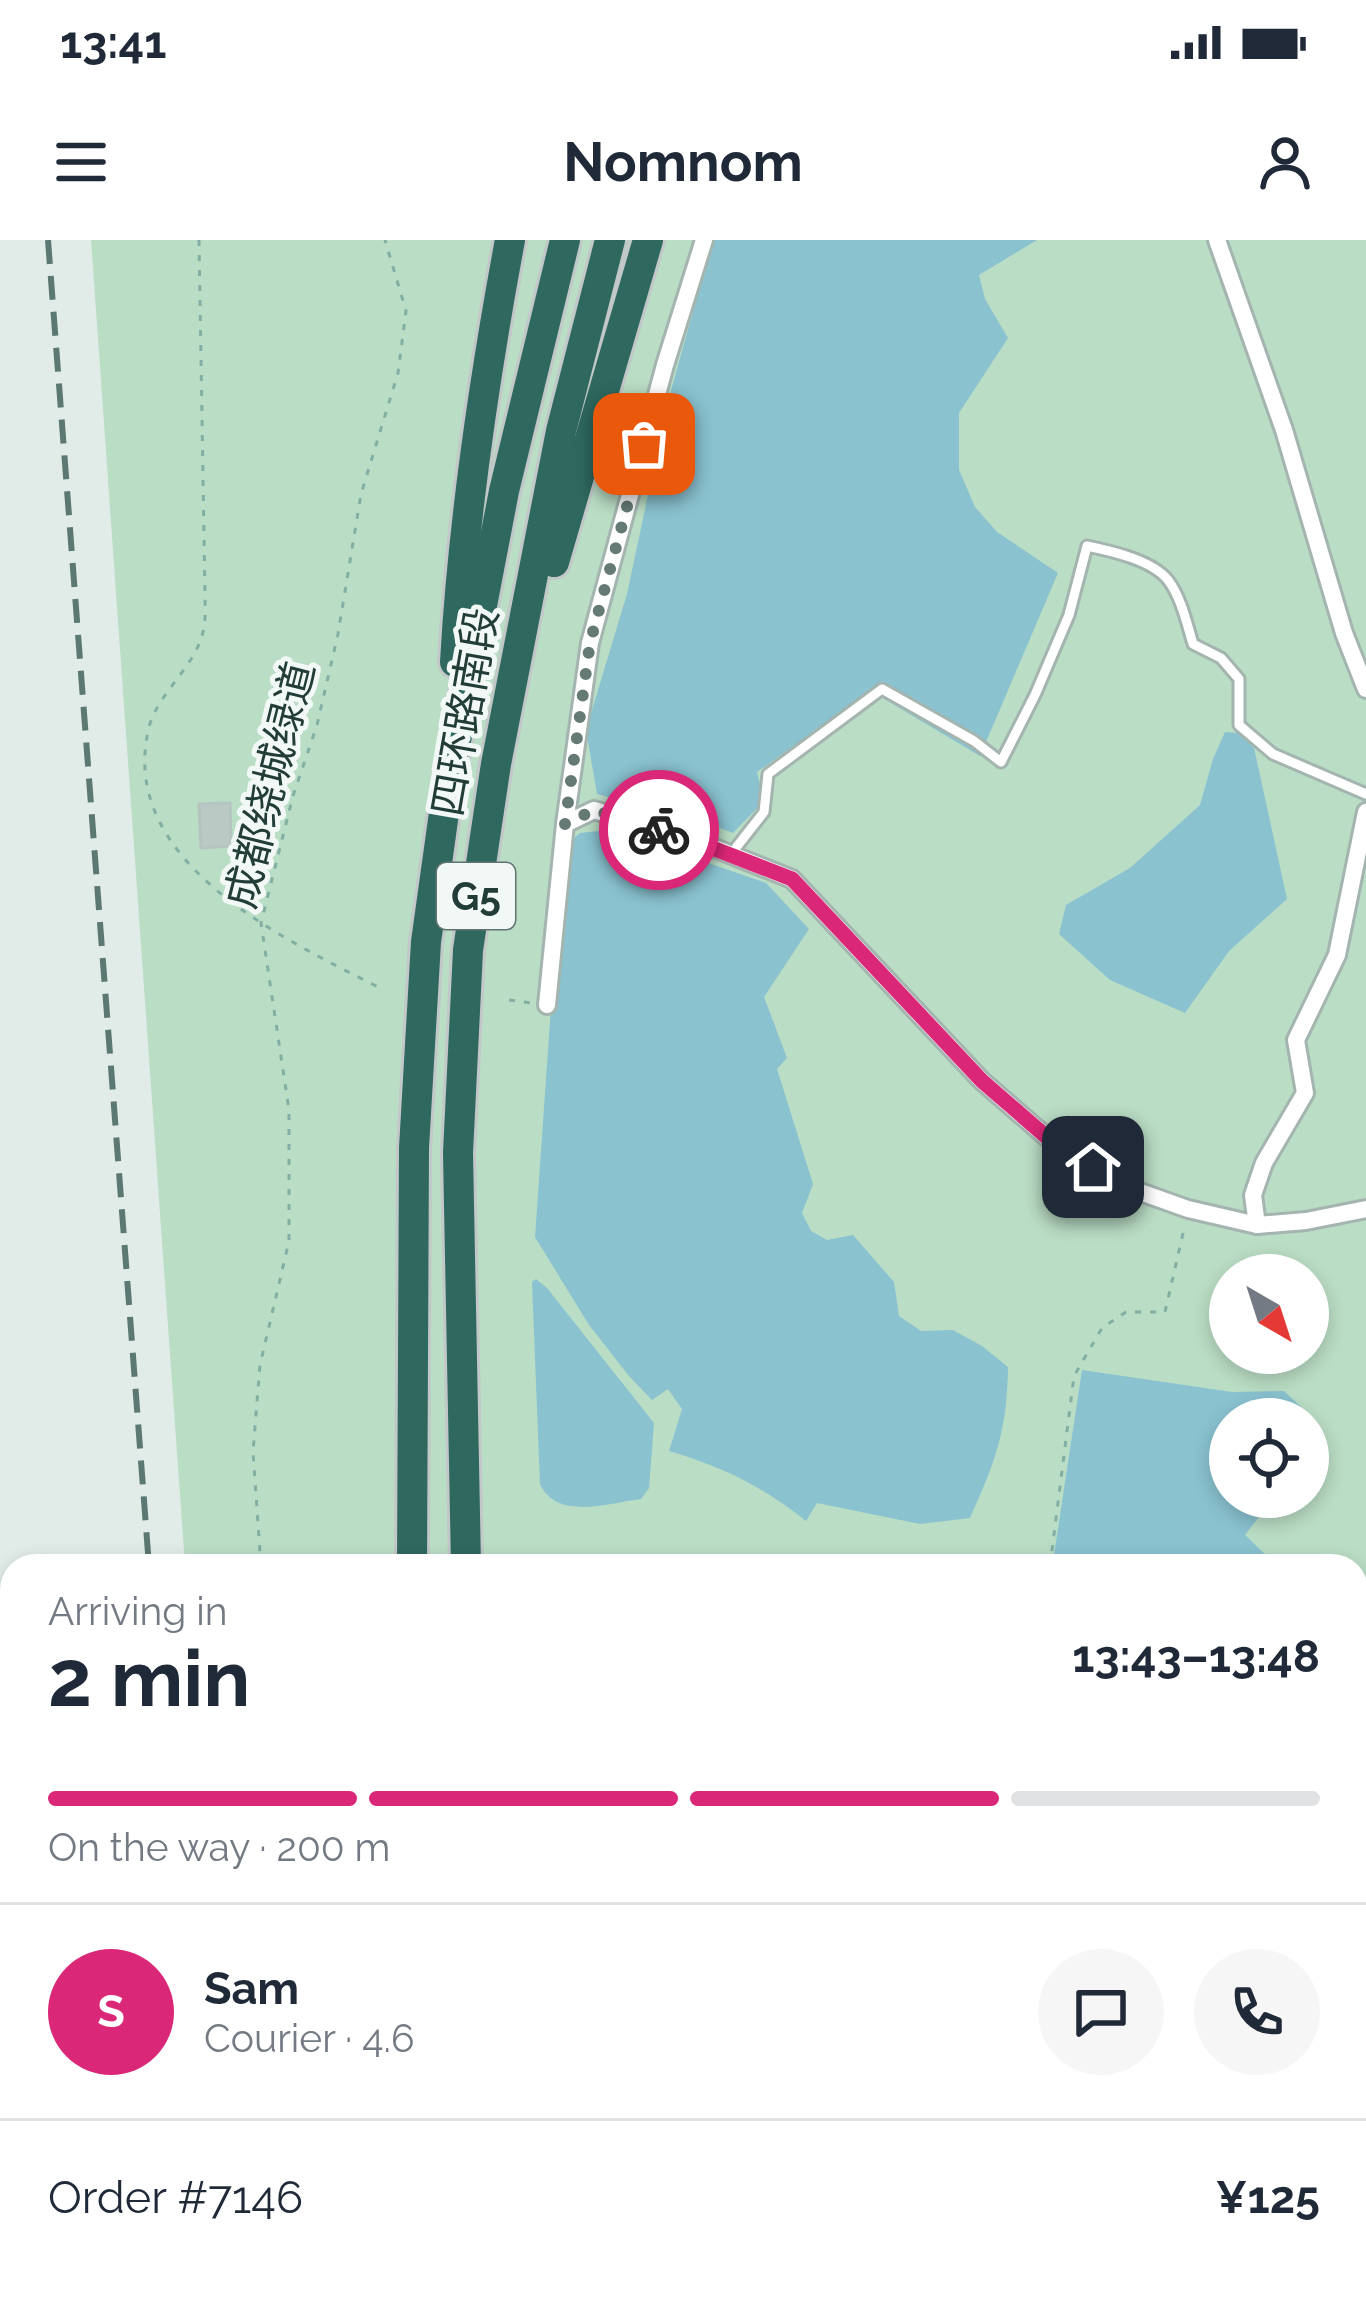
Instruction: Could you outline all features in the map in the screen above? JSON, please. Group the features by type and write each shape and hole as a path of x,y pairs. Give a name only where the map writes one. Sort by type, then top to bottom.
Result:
{"highway":[{"path":"448,777 459,595 509,240"},
{"name":"四环路南段","path":"412,1554 414,1148 425,942 448,777 504,490 565,240"},
{"name":"四环路南段","path":"466,1554 458,1153 468,950 496,764 561,431 610,240"},
{"path":"496,764 648,240"}],"street":[{"path":"547,1005 590,643 704,240"},
{"path":"1217,240 1284,430 1344,633 1366,689"},
{"path":"565,824 594,810 792,879 982,1081 1057,1146 1129,1188 1188,1209 1257,1225 1366,1209"},
{"path":"1257,1225 1253,1195 1264,1163 1305,1093 1296,1040 1337,955 1366,812"}],"lane":[{"path":"731,854 764,812 768,774 882,689 1001,761 1069,615 1087,546 1127,555 1166,578 1192,644 1221,658 1239,679 1238,725 1273,754 1366,794"}],"path":[{"path":"199,240 203,634 150,722 145,754 148,784 170,843 208,884 261,923 378,987"},
{"name":"成都绕城绿道","path":"260,1554 253,1452 260,1366 289,1241 289,1110 261,923 338,634 361,494 398,373 406,311 385,240"},
{"path":"508,1000 547,1005"},
{"path":"1052,1554 1074,1376 1102,1328 1126,1312 1165,1312 1188,1209"}],"green space":[{"path":"91,240 1366,240 1366,1554 184,1554"}],"water":[{"path":"713,240 1037,240 979,275 985,299 1008,338 959,413 959,470 975,507 997,532 1058,573 980,756 871,691 757,772 764,801 733,833 704,822 691,857 766,883 809,929 764,997 787,1058 777,1069 813,1184 802,1213 811,1231 827,1240 853,1235 894,1282 899,1316 921,1331 953,1330 1008,1367 998,1445 970,1518 920,1524 817,1503 806,1521 741,1479 669,1451 682,1409 668,1389 652,1400 629,1376 589,1325 535,1237 562,849 580,833 598,831 680,855 690,818 597,794 586,730 627,594 667,405"},
{"path":"1225,732 1251,734 1287,899 1229,951 1185,1013 1110,980 1059,934 1066,905 1130,868 1200,805"},
{"path":"536,1279 654,1423 649,1488 641,1499 571,1506 558,1503 540,1484 532,1282"},
{"path":"1082,1370 1232,1392 1284,1391 1292,1398 1209,1398 1209,1518 1258,1518 1245,1535 1265,1554 1054,1554"}],"building":[{"path":"230,803 231,846 201,848 199,804"}],"railway":[{"path":"48,240 148,1554"}],"way so far":[{"path":"644,444 590,643 565,824 594,810 659,830"}],"route":[{"path":"659,830 792,879 982,1081 1057,1146 1093,1167"}]}
